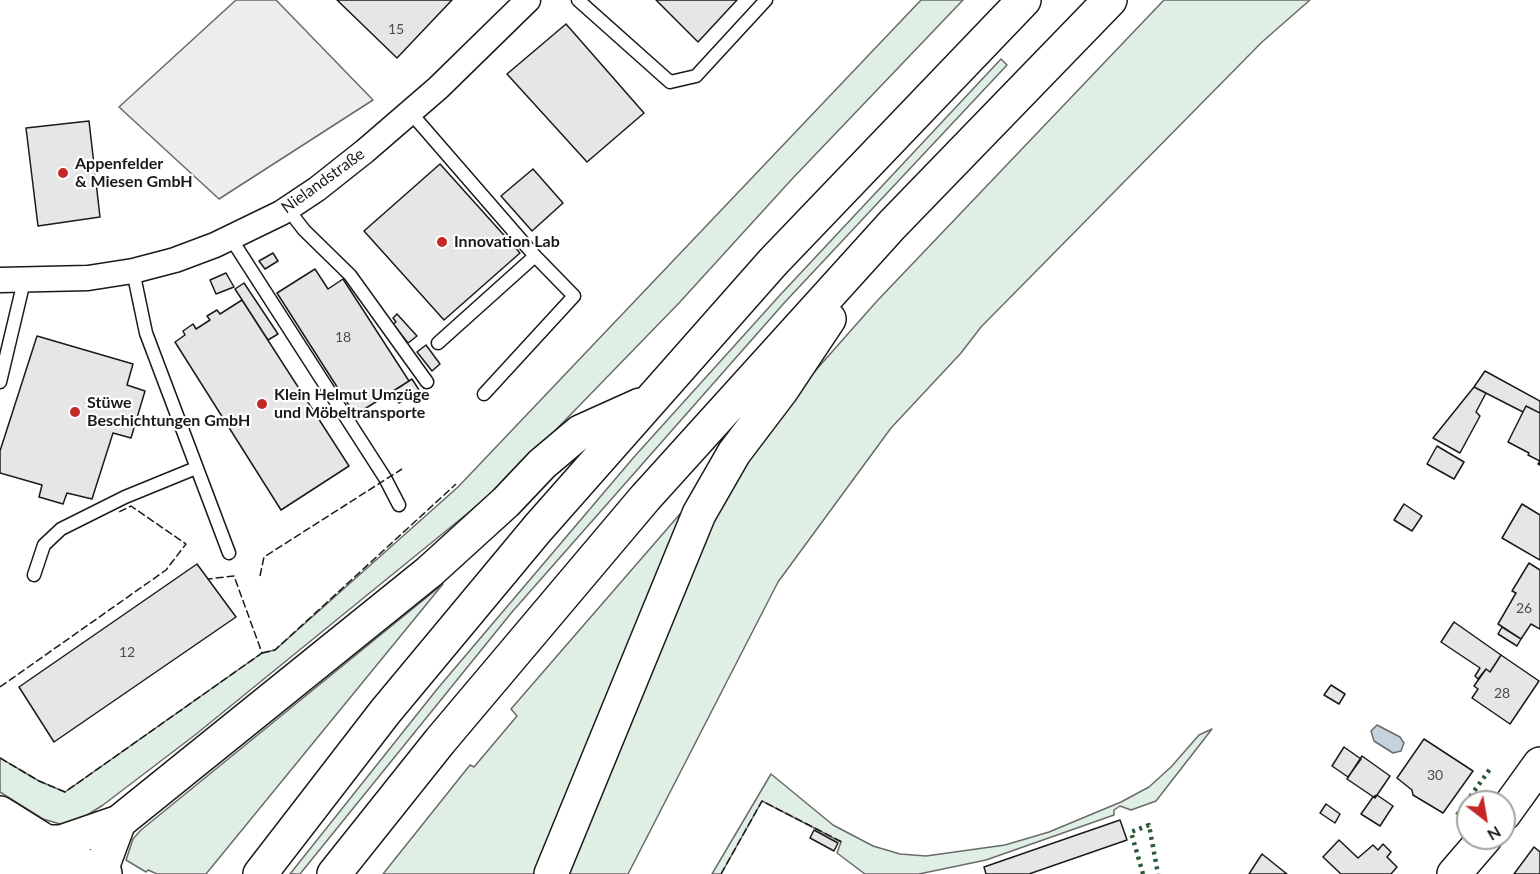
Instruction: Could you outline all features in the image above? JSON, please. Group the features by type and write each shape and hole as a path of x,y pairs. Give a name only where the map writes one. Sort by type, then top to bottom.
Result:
{"main road":[{"path":"260,874 393,703 538,528 781,254 1024,0"},
{"path":"334,874 447,732 645,498 892,225 1110,0"},
{"path":"551,874 699,514 734,453 781,391 892,225"},
{"path":"47,842 61,842 119,822 429,572 506,502 542,464 580,432 651,400"},
{"path":"1516,797 1540,764"},
{"path":"0,813 85,866 89,874"},
{"path":"105,874 103,865 119,822"},
{"path":"1,844 15,874"},
{"path":"1,844 57,874"},
{"path":"1454,874 1475,850"}],"street":[{"name":"Nielandstraße","path":"0,280 88,279 133,271 175,260 230,237 287,208 317,189 410,112 528,0"}],"lane":[{"path":"578,0 670,82 696,76 766,0"},
{"path":"410,112 574,296 484,394"},
{"path":"287,208 304,230 350,275 427,382"},
{"path":"230,237 385,478 399,505"},
{"path":"438,344 536,256"},
{"path":"133,271 146,333 229,553"},
{"path":"0,382 24,281"},
{"path":"34,575 44,545 61,529 125,497 196,468"}],"green space":[{"path":"921,0 963,0 792,179 679,303 509,478 195,735 103,805 78,821 60,824 43,819 0,792 0,758 39,781 65,792 262,653 275,650 458,487"},
{"path":"1164,0 1310,0 1262,42 981,327 961,353 891,428 778,582 628,874 564,874 725,494 800,388 877,301"},
{"path":"1001,59 1007,65 785,302 512,612 300,874 290,874 438,688 634,457 781,294"},
{"path":"680,514 681,518 538,874 383,874 470,765 474,767 517,716 511,709"},
{"path":"443,584 206,874 157,874 148,870 146,872 126,860 133,839 141,830"},
{"path":"1212,729 1156,801 1131,810 1120,806 1114,810 1114,815 986,860 919,874 865,874 837,853 841,842 762,801 721,874 712,874 771,774 833,825 873,846 900,854 926,856 1005,845 1049,832 1121,802 1149,787 1171,767 1199,735"}],"shaded area":[{"path":"236,0 276,0 373,100 219,199 119,107"},
{"path":"1377,725 1400,737 1404,743 1401,751 1393,753 1374,741 1371,731"}],"building":[{"path":"337,0 452,0 397,58"},
{"path":"656,0 737,0 698,42"},
{"path":"566,24 644,113 587,162 507,74"},
{"name":"Appenfelder & Miesen GmbH","path":"89,121 100,217 38,226 26,128"},
{"name":"Innovation Lab","path":"440,164 520,253 444,320 364,231"},
{"path":"533,169 563,203 532,231 501,196"},
{"path":"273,253 278,261 265,269 259,261"},
{"path":"315,269 328,289 343,279 409,381 355,415 277,293"},
{"path":"226,273 234,287 216,294 210,280"},
{"path":"244,283 278,334 268,340 235,289"},
{"name":"Klein Helmut Umzüge und Möbeltransporte","path":"242,300 349,466 281,510 175,342 185,335 183,331 193,324 196,329 210,320 207,316 217,310 220,314"},
{"path":"397,314 417,336 408,343 393,324 396,322 393,318"},
{"name":"Stüwe Beschichtungen GmbH","path":"37,336 133,364 127,385 145,391 131,438 113,433 92,499 67,493 63,504 39,497 42,485 0,473 0,451"},
{"path":"426,345 440,364 432,371 417,352"},
{"path":"1485,371 1540,401 1540,413 1526,406 1523,412 1474,387"},
{"path":"412,379 419,390 399,403 392,392"},
{"path":"1474,387 1486,393 1476,412 1480,416 1460,453 1433,438"},
{"path":"1526,406 1540,413 1540,461 1508,442"},
{"path":"1437,446 1464,462 1454,479 1427,464"},
{"path":"1404,504 1422,516 1412,531 1394,520"},
{"path":"1522,504 1540,515 1540,560 1502,538"},
{"path":"1529,563 1540,570 1540,629 1531,624 1521,639 1498,624 1516,593 1512,591"},
{"path":"197,564 236,617 54,742 19,687"},
{"path":"1454,622 1501,655 1490,672 1486,669 1478,679 1475,676 1480,668 1441,642"},
{"path":"1502,627 1521,639 1517,646 1498,634"},
{"path":"1501,655 1539,681 1510,724 1472,698 1478,689 1474,686 1486,669 1490,672"},
{"path":"1331,685 1345,694 1339,704 1324,695"},
{"path":"1424,739 1473,771 1459,790 1456,790 1456,795 1443,813 1413,795 1412,790 1397,778"},
{"path":"1344,747 1361,759 1348,777 1332,766"},
{"path":"1362,756 1390,776 1375,798 1347,779"},
{"path":"1377,795 1393,806 1380,826 1361,814"},
{"path":"1326,804 1340,814 1335,823 1320,813"},
{"path":"1120,820 1127,840 1029,874 986,874 984,867"},
{"path":"814,830 838,843 834,851 810,838"},
{"path":"1339,840 1358,858 1373,845 1378,850 1383,844 1391,852 1387,857 1397,867 1391,874 1341,874 1323,857"},
{"path":"1534,847 1540,852 1540,874 1514,874"},
{"path":"1262,854 1287,874 1249,874"}],"hedge":[{"path":"1475,790 1490,769"},
{"path":"1143,874 1131,832 1149,825 1158,874"}],"fence":[{"path":"260,576 264,557 402,469"},
{"path":"262,653 275,650 456,484"},
{"path":"0,687 166,570 186,544 131,506 119,512"},
{"path":"0,758 39,781 65,792 262,653 234,576 208,579"},
{"path":"721,874 762,801 842,842"}],"place":[{"name":"Appenfelder & Miesen GmbH","path":"63,173"},
{"name":"Innovation Lab","path":"442,242"},
{"name":"Klein Helmut Umzüge und Möbeltransporte","path":"262,404"},
{"name":"Stüwe Beschichtungen GmbH","path":"75,412"}]}
